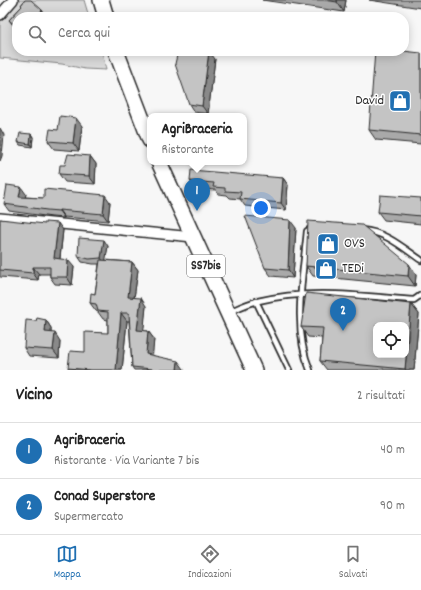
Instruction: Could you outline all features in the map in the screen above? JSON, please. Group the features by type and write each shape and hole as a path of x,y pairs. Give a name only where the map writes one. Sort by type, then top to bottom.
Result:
{"main road":[{"path":"101,0 105,12"},
{"path":"118,56 147,132"},
{"name":"SS7bis","path":"160,165 254,370"}],"street":[{"path":"0,15 13,0"},
{"path":"0,218 193,237"}],"lane":[{"path":"310,370 302,349 301,295 307,231 310,228 318,226"},
{"path":"354,229 380,233 421,260"},
{"path":"228,313 256,301 276,297 322,294 414,300 421,295"},
{"path":"256,301 289,370"}],"shaded area":[{"path":"17,0 84,0 88,12 12,12 12,56 103,56 106,70 85,69 62,64 0,58 0,20"}],"building":[{"path":"25,0 31,0 42,10 40,12 16,12 22,6 21,5"},
{"path":"325,0 337,0 337,2"},
{"name":"David","path":"409,52 421,53 421,135 369,130 375,56 409,56"},
{"path":"177,56 208,56 202,106 189,104 175,64"},
{"path":"60,116 76,118 73,143 48,141 50,129 58,130"},
{"path":"20,133 31,134 30,144 18,142"},
{"path":"68,154 90,156 89,176 59,174 60,165 65,165"},
{"path":"191,170 283,178 281,203 240,199 241,192 225,191 225,188 213,187 214,183 190,181"},
{"path":"7,185 21,187 19,197 44,198 44,189 105,195 103,214 47,210 4,204"},
{"path":"380,195 421,198 421,216 378,212"},
{"path":"245,216 290,220 288,270 265,268"},
{"path":"0,219 45,224 45,222 58,223 54,258 68,260 67,277 50,277 50,267 33,267 33,273 0,270"},
{"path":"308,221 362,225 409,264 408,276 306,266"},
{"path":"79,238 104,240 101,258 89,259 78,256"},
{"path":"100,260 132,262 128,297 141,298 137,330 148,331 146,354 178,361 177,370 151,370 152,369 132,367 129,313 121,313 116,370 68,368 70,351 85,352 85,332 108,333 108,312 98,311 96,304 90,303 91,293 95,294"},
{"path":"306,293 411,304 409,326 409,322 373,322 373,358 406,358 405,369 320,361 323,328 301,327"},
{"path":"37,318 46,320 45,332 55,333 53,350 24,348 26,320 36,321"}],"place":[{"name":"David","path":"400,101"},
{"name":"AgriBraceria","path":"197,211"},
{"name":"OVS","path":"328,244"},
{"name":"TEDi","path":"326,269"},
{"name":"Conad Superstore","path":"343,331"}]}
